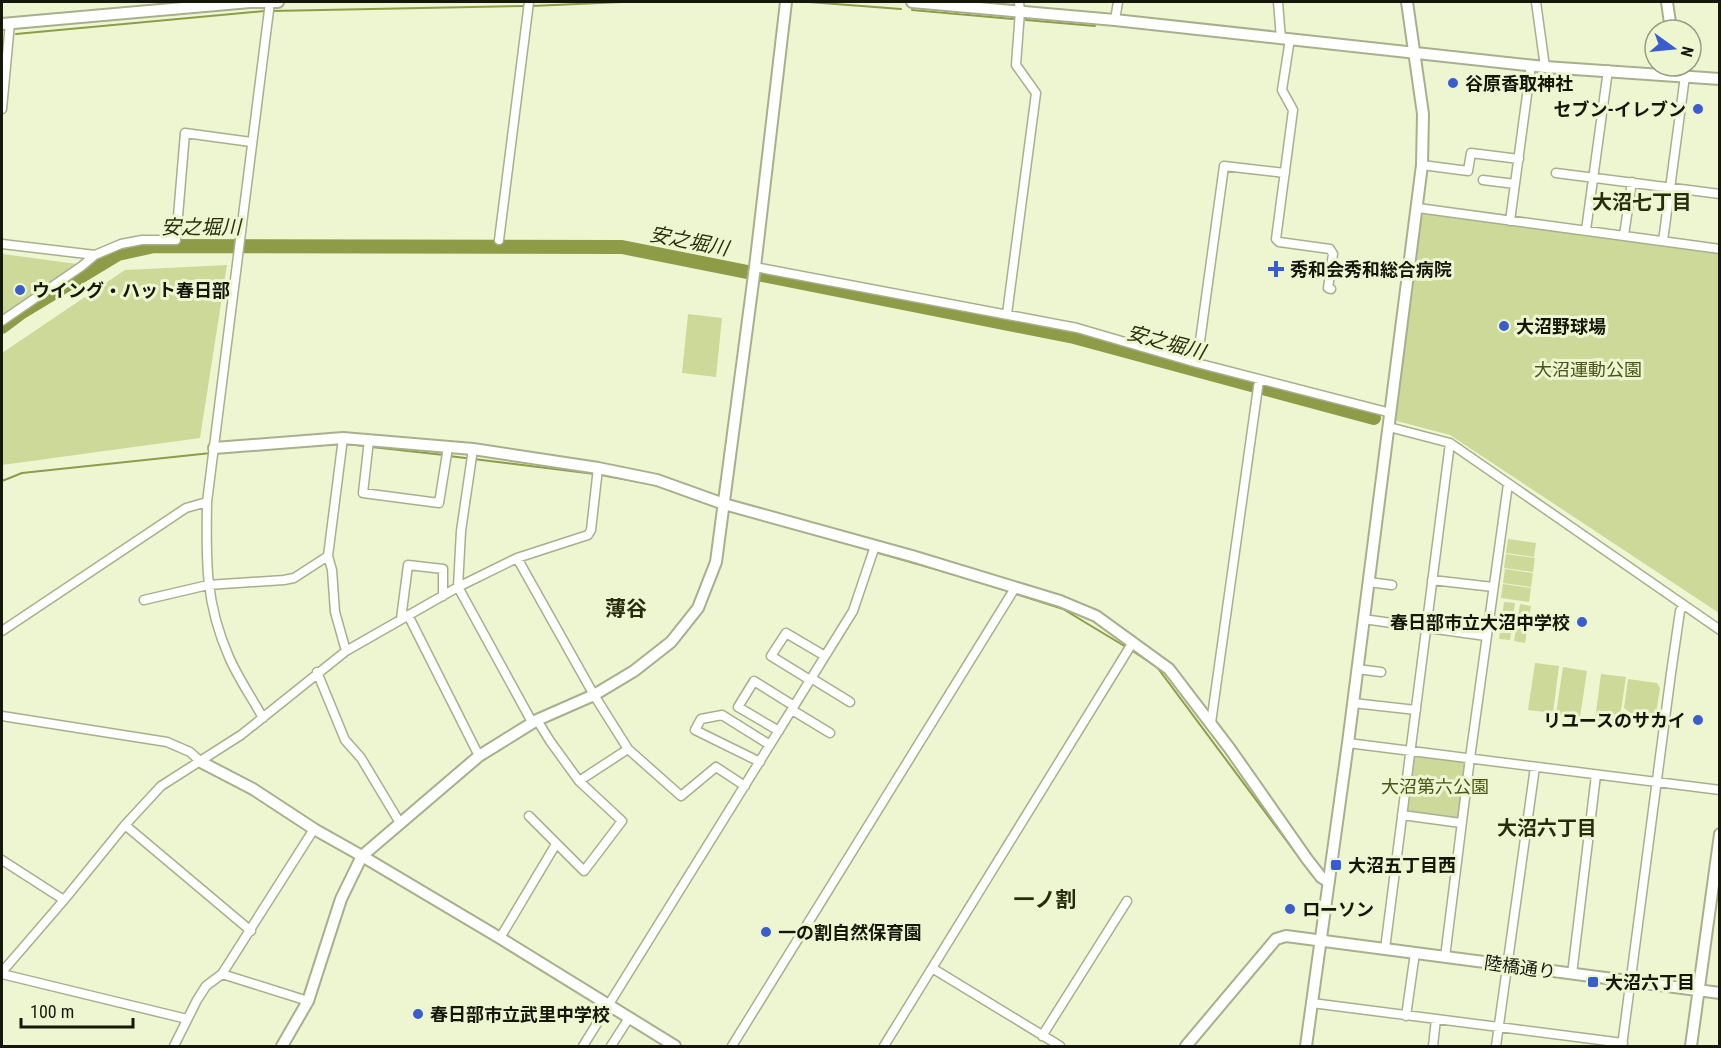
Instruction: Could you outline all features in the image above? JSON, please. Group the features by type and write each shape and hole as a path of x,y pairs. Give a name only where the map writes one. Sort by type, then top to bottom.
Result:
{"street":[{"path":"499,240 529,2"},
{"path":"282,1047 308,1001 341,899 362,856 479,756 535,721 594,695 634,671 671,642 698,608 716,562 755,267 786,2"},
{"path":"912,2 1019,6 1115,20 1545,67 1643,71"},
{"path":"1115,20 1118,2"},
{"path":"1278,2 1285,39 1282,90 1293,110 1276,239 1279,242 1330,249 1333,254 1328,288 1331,290"},
{"path":"1306,1047 1418,208 1423,114 1407,2"},
{"path":"1536,2 1545,67"},
{"path":"1667,2 1669,18"},
{"path":"2,109 6,24 272,3 268,16 251,142 207,502 208,585 221,638 230,660 263,717"},
{"path":"1007,314 1036,93 1016,65 1019,6"},
{"path":"1510,221 1531,65"},
{"path":"1586,230 1608,70"},
{"path":"1703,76 1719,79"},
{"path":"1663,241 1671,187 1679,78"},
{"path":"2,321 95,255 121,244 142,240 176,240 185,133 251,142"},
{"path":"1422,165 1468,171 1471,153 1519,159"},
{"path":"1197,363 1224,165 1285,173"},
{"path":"1556,173 1719,194"},
{"path":"1483,180 1515,184"},
{"path":"1624,235 1632,182"},
{"path":"1418,208 1719,249"},
{"path":"2,244 95,255"},
{"path":"755,267 1077,328 1259,380 1391,413"},
{"path":"1211,723 1259,380"},
{"path":"1389,427 1450,443 1719,630"},
{"path":"214,452 343,438 473,449 598,468 657,480 724,504 875,546 1060,602 1096,616 1170,669 1307,859 1321,877 1329,882"},
{"path":"343,438 328,556 332,570 335,612 346,651"},
{"path":"369,440 363,493 439,503 448,447"},
{"path":"1385,949 1450,443"},
{"path":"473,449 461,531 458,587 535,721 579,782 622,821 584,871 529,816"},
{"path":"187,1019 2,973 125,825 161,786 241,735 346,651 458,587 517,558 588,535 591,530 598,468"},
{"path":"1445,957 1461,823 1508,484"},
{"path":"2,631 186,508 207,502"},
{"path":"583,1047 853,611 875,546"},
{"path":"144,600 208,585 294,578 328,556"},
{"path":"517,558 594,695 628,749 681,796 716,766 745,786"},
{"path":"442,596 443,569 408,565 405,617 479,756"},
{"path":"1432,580 1493,587"},
{"path":"1368,582 1392,585"},
{"path":"732,1047 1015,588"},
{"path":"1312,1003 1622,1045 1680,611 1683,606"},
{"path":"1363,619 1486,636"},
{"path":"825,656 786,633 771,656 850,702"},
{"path":"884,1047 1133,642"},
{"path":"1357,669 1381,672"},
{"path":"317,672 345,740 361,758 400,823"},
{"path":"779,731 738,707 753,681 830,733"},
{"path":"1353,703 1416,710"},
{"path":"760,762 695,730 701,719 722,715 770,745"},
{"path":"2,716 167,742 190,752 201,762 253,789 314,829 500,938 675,1047"},
{"path":"1348,743 1719,790"},
{"path":"579,782 628,749"},
{"path":"1496,1047 1535,767"},
{"path":"1572,974 1596,775"},
{"path":"1402,815 1461,823"},
{"path":"125,825 250,931"},
{"path":"174,1047 206,986 222,974 314,829"},
{"path":"1691,1047 1719,834"},
{"path":"500,938 556,844"},
{"path":"2,860 64,900"},
{"path":"1042,1036 1127,901"},
{"name":"陸橋通り","path":"1186,1047 1276,939 1286,936 1719,993"},
{"path":"1406,1016 1415,953"},
{"path":"932,968 1060,1047"},
{"path":"222,974 308,1001"},
{"path":"611,1047 629,1018"},
{"path":"1433,1047 1436,1019"},
{"path":"1560,1047 1562,1036"}],"green space":[{"name":"大沼運動公園","path":"1422,213 1719,253 1719,613 1450,435 1393,420"},
{"name":"ウイング・ハット春日部","path":"2,254 10,255 77,264 2,316"},
{"path":"227,265 200,438 2,465 2,353 125,270"},
{"path":"688,314 722,318 716,377 682,373"},
{"path":"1508,539 1536,543 1534,557 1506,553"},
{"path":"1506,554 1535,558 1533,572 1504,568"},
{"path":"1505,569 1533,573 1531,587 1503,583"},
{"path":"1503,584 1531,588 1529,602 1501,598"},
{"path":"1504,602 1515,603 1510,640 1499,639"},
{"path":"1520,604 1531,606 1525,643 1514,641"},
{"path":"1535,663 1559,666 1553,713 1528,710"},
{"path":"1563,667 1587,671 1580,717 1556,714"},
{"path":"1601,674 1626,677 1619,723 1595,720"},
{"path":"1628,679 1657,683 1660,688 1655,720 1637,718 1624,708"},
{"name":"大沼第六公園","path":"1413,753 1465,760 1458,818 1406,812"}],"waterway":[{"path":"532,6 622,2"},
{"path":"809,2 901,9"},
{"path":"271,11 526,6"},
{"path":"912,10 1013,19"},
{"path":"16,34 265,11"},
{"path":"1026,20 1095,26"},
{"name":"安之堀川","path":"2,327 22,312 118,254 154,246 622,247 1074,337 1374,418"},
{"path":"297,447 339,444"},
{"path":"345,444 366,446"},
{"path":"372,447 444,455"},
{"path":"2,481 22,473 211,453"},
{"path":"449,456 595,474"},
{"path":"601,475 651,484"},
{"path":"835,540 870,550"},
{"path":"875,552 956,575"},
{"path":"962,577 1011,592"},
{"path":"1016,594 1063,609 1126,647"},
{"path":"1131,650 1157,667 1312,875"}],"place":[{"name":"谷原香取神社","path":"1453,83"},
{"name":"セブン-イレブン","path":"1698,109"},
{"name":"秀和会秀和総合病院","path":"1276,269"},
{"name":"ウイング・ハット春日部","path":"20,290"},
{"name":"大沼野球場","path":"1504,326"},
{"name":"春日部市立大沼中学校","path":"1582,622"},
{"name":"リユースのサカイ","path":"1698,720"},
{"name":"大沼五丁目西","path":"1336,865"},
{"name":"ローソン","path":"1290,909"},
{"name":"一の割自然保育園","path":"766,932"},
{"name":"大沼六丁目","path":"1593,982"},
{"name":"春日部市立武里中学校","path":"418,1014"}],"district":[{"name":"大沼七丁目","path":"1642,202"},
{"name":"薄谷","path":"626,609"},
{"name":"大沼六丁目","path":"1547,828"},
{"name":"一ノ割","path":"1045,900"}]}
